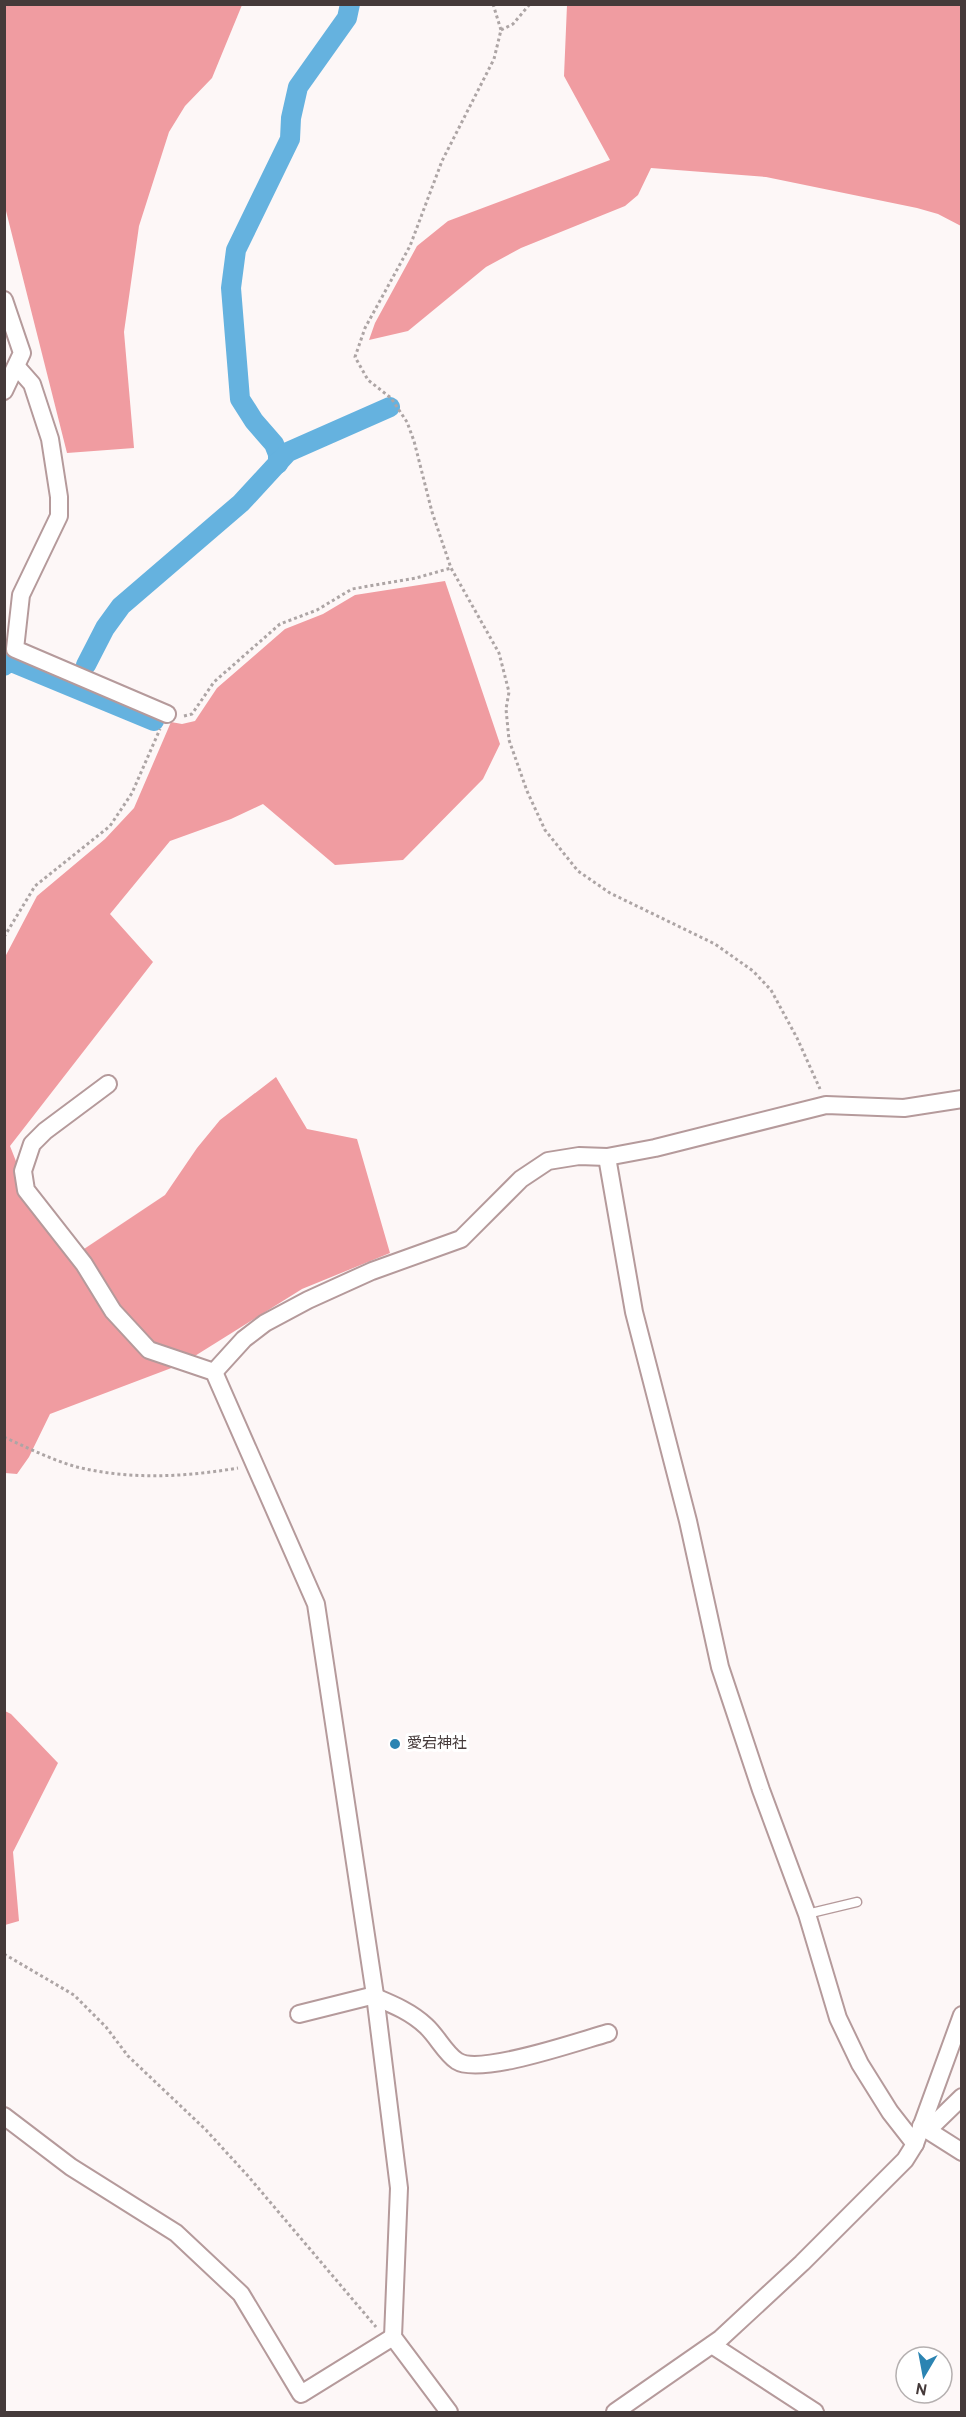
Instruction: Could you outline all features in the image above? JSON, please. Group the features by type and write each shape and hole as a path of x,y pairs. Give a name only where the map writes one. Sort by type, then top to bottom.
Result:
{"street":[{"path":"4,300 22,353 4,391"},
{"path":"17,367 32,384 50,439 59,497 59,516 21,595 15,649 167,714"},
{"path":"108,1084 45,1131 32,1144 23,1170 26,1190 84,1264 113,1311 148,1350 214,1372 316,1604 375,1996 399,2188 393,2337 449,2412"},
{"path":"214,1372 244,1340 265,1323 308,1299 372,1271 461,1239 521,1179 534,1168 548,1161 563,1158 607,1157 666,1145 826,1105 904,1108 962,1099"},
{"path":"607,1157 634,1312 688,1521 720,1667 761,1790 807,1914 838,2018 866,2073 890,2112 915,2144"},
{"path":"299,2014 375,1996 406,2010 426,2026 458,2061 473,2065 494,2065 608,2033"},
{"path":"615,2412 712,2345 802,2263 905,2160 925,2127 962,2015"},
{"path":"925,2127 962,2097"},
{"path":"4,2116 71,2167 176,2233 233,2286 241,2294 301,2394 393,2337"},
{"path":"925,2127 962,2152"},
{"path":"712,2345 815,2412"}],"lane":[{"path":"807,1914 857,1902"}],"path":[{"path":"493,4 501,30 494,59 442,161 410,246 364,328 355,357 368,380 391,398 407,422 432,512 451,568 499,653 509,692 506,709 509,740 527,791 545,830 578,871 610,893 715,944 753,971 771,990 797,1038 826,1105"},
{"path":"501,30 513,24 530,4"},
{"path":"4,937 35,886 110,826 132,793 167,714 179,717 192,714 214,682 280,624 317,610 352,589 416,578 451,568"},
{"path":"4,1437 75,1466 101,1471 169,1476 201,1474 254,1465"},
{"path":"4,1954 74,1995 106,2027 128,2056 206,2130 248,2176 380,2331 393,2337"}],"shaded area":[{"path":"4,5 242,5 212,78 185,106 169,132 139,226 124,332 134,448 67,453 5,207"},
{"path":"567,5 961,5 961,226 938,214 917,208 766,177 651,168 638,195 625,206 521,248 486,267 408,331 369,340 375,323 417,246 448,221 610,160 564,76"},
{"path":"445,581 500,744 483,779 403,860 335,865 263,804 231,819 170,841 110,914 153,962 10,1146 21,1174 75,1255 165,1195 197,1148 220,1120 276,1077 307,1129 357,1139 390,1253 302,1289 182,1364 50,1414 29,1457 17,1474 5,1473 5,957 37,896 105,839 134,808 171,722 182,724 195,721 217,688 285,629 323,614 355,595"},
{"path":"5,1711 11,1714 58,1763 13,1852 19,1921 5,1925"}],"waterway":[{"path":"278,464 278,454 274,444 254,421 240,399 231,288 236,250 290,139 291,118 298,87 347,18 350,4"},
{"path":"86,665 105,628 121,606 241,503 288,452 390,407"},
{"path":"4,666 9,661 154,721"}],"place":[{"name":"愛宕神社","path":"395,1744"}]}
